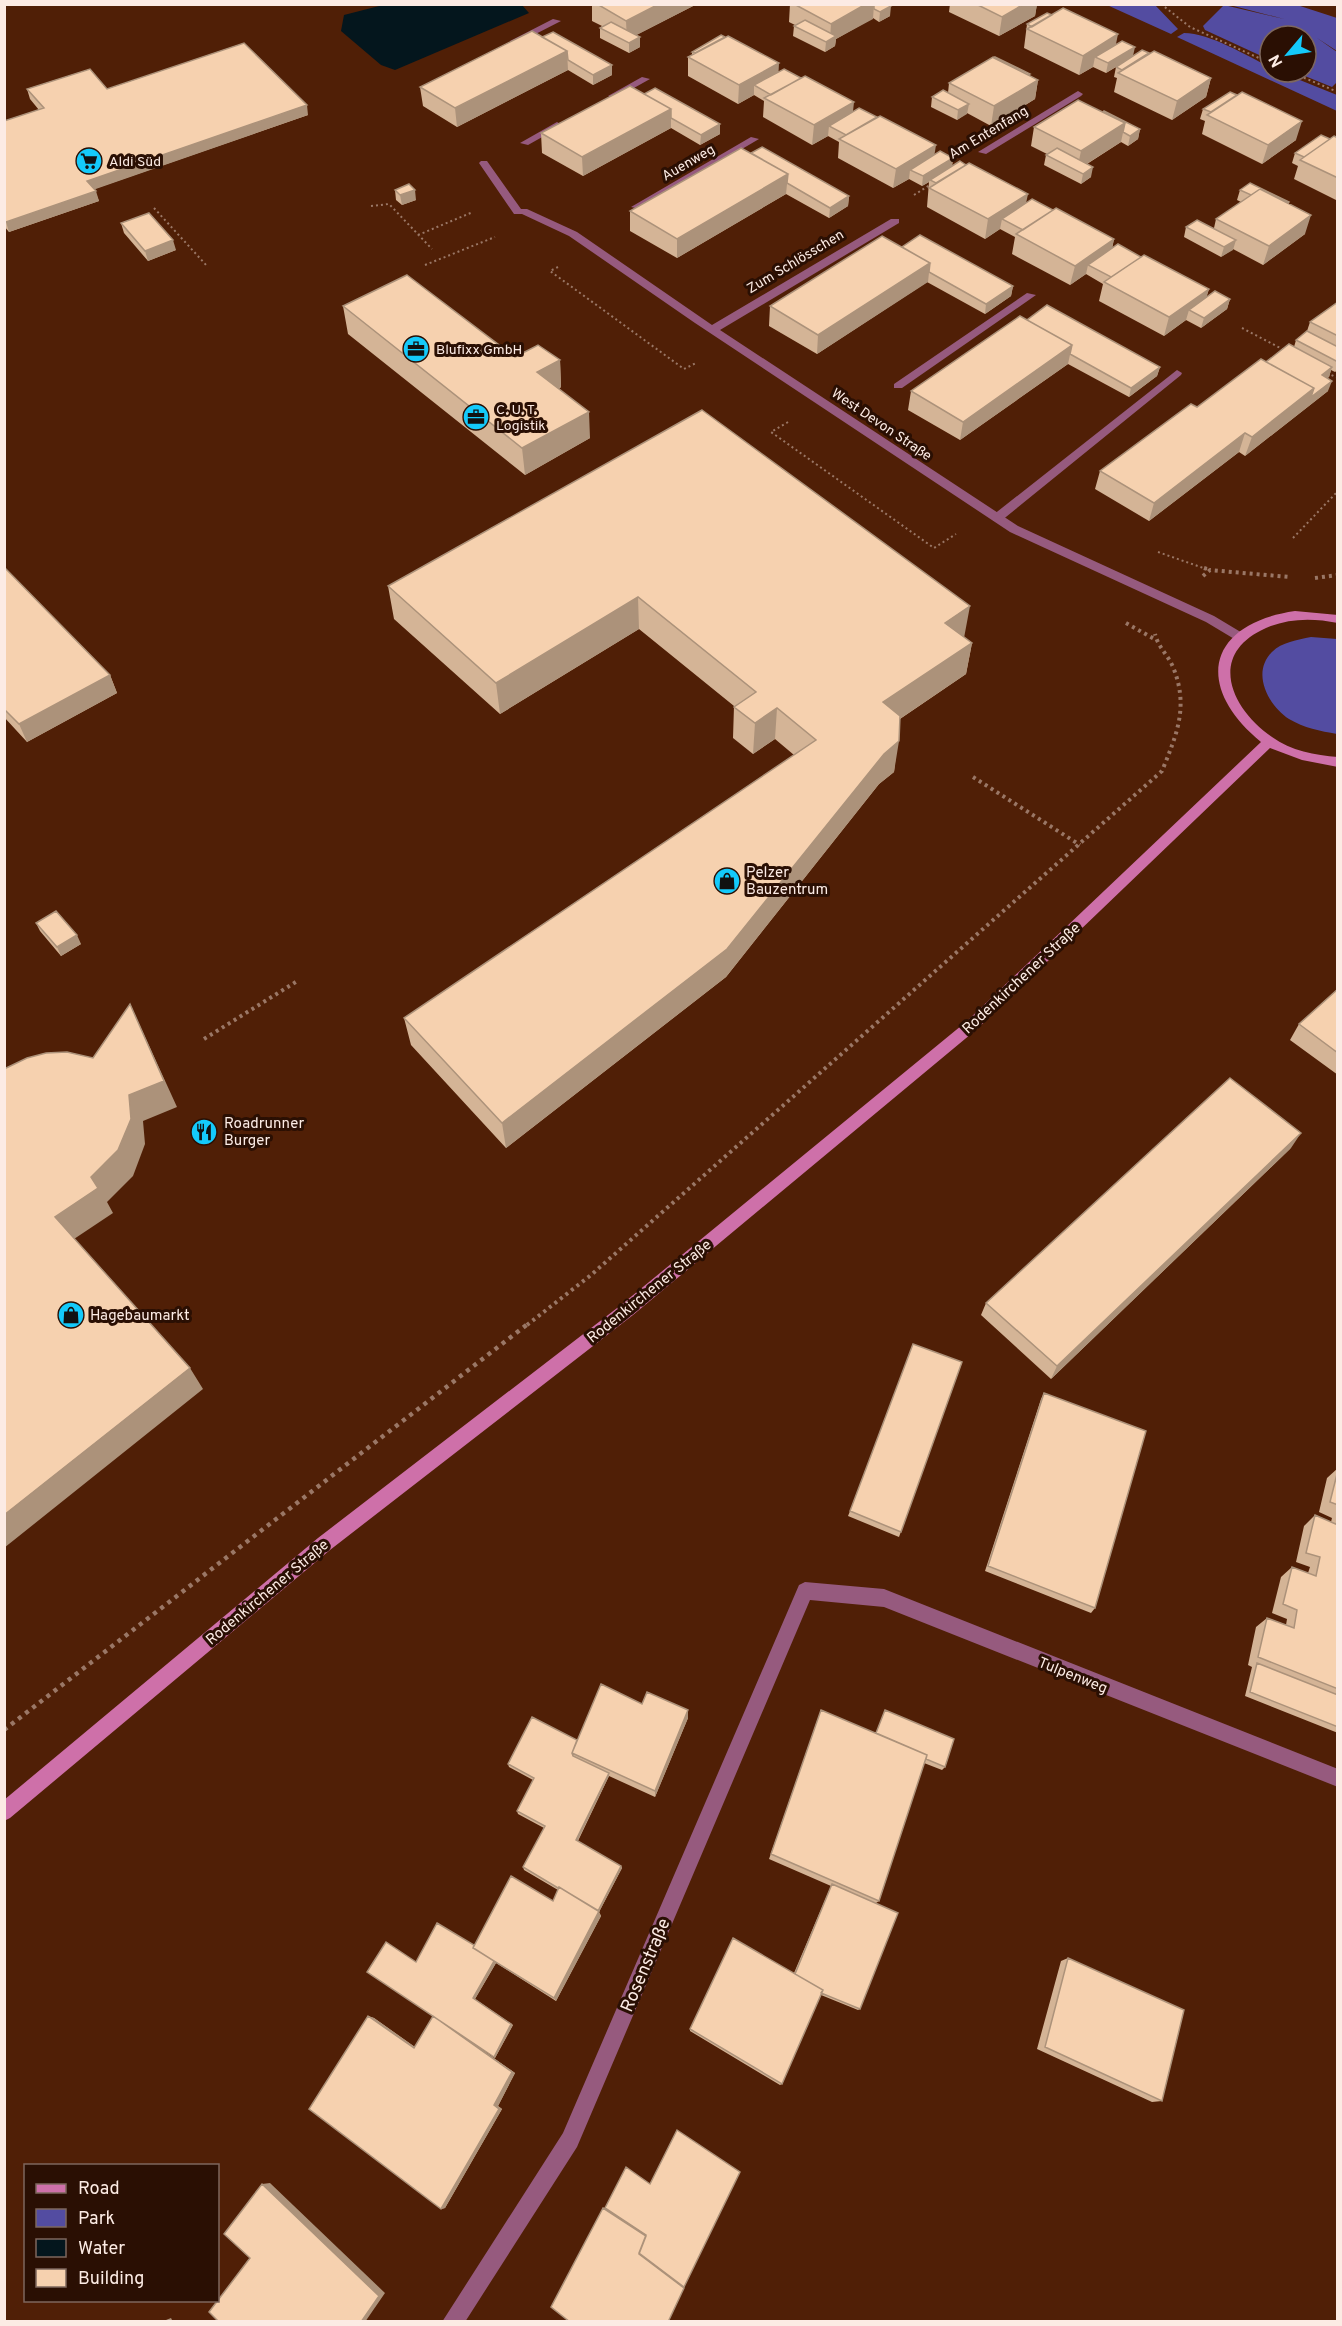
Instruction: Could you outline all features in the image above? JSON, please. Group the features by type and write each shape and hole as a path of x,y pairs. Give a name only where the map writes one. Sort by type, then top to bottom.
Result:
{"main road":[{"path":"1338,619 1314,615 1278,618 1264,622 1240,637 1224,661 1223,685 1234,711 1269,742 1304,756 1338,762"},
{"name":"Rodenkirchener Straße","path":"4,1812 324,1544 636,1302 972,1025 1269,742"}],"street":[{"path":"506,45 556,21"},
{"path":"606,100 645,79"},
{"name":"Am Entenfang","path":"983,152 1078,94"},
{"path":"525,143 565,121"},
{"name":"Auenweg","path":"636,207 754,139"},
{"name":"West Devon Straße","path":"484,163 520,211 573,234 1014,529 1173,602 1240,637"},
{"name":"Zum Schlösschen","path":"713,329 895,221"},
{"path":"898,386 1031,295"},
{"path":"997,518 1177,373"},
{"name":"Tulpenweg","path":"805,1592 884,1598 1338,1778"},
{"name":"Rosenstraße","path":"452,2322 570,2140 805,1592"}],"path":[{"path":"1161,4 1190,27 1258,58"},
{"path":"1318,84 1338,92"},
{"name":"Am Entenfang","path":"913,195 983,152"},
{"path":"371,206 389,204 432,249"},
{"path":"154,208 207,266"},
{"path":"425,265 502,235"},
{"path":"565,263 550,271 684,369 701,361"},
{"path":"1242,328 1290,353"},
{"path":"1318,368 1338,378"},
{"path":"794,418 771,432 934,548 958,533"},
{"path":"1293,538 1338,491"},
{"path":"1156,641 1154,624 1173,602 1210,570 1301,578"},
{"path":"1312,578 1338,575"},
{"path":"4,1731 591,1275 1162,771 1184,715 1182,691 1172,664 1156,641 1126,623"},
{"path":"973,777 1080,845"},
{"path":"204,1039 299,980"}],"green space":[{"path":"1107,5 1155,5 1178,29 1171,34"},
{"path":"1224,5 1284,19 1230,5 1297,5 1337,18 1337,51 1318,39 1318,24 1258,24 1258,54 1205,30 1203,26"},
{"path":"1184,33 1194,34 1240,51 1258,61 1258,74 1177,37"},
{"path":"1318,39 1337,52 1337,82 1332,87 1318,81"},
{"path":"1279,84 1310,84 1337,95 1337,111"},
{"path":"1311,637 1337,639 1337,734 1306,727 1289,719 1275,706 1265,688 1263,669 1272,652 1295,640"}],"water":[{"path":"383,5 522,5 529,13 395,70 381,65 341,31 344,15"}],"building":[{"path":"597,4 659,4 626,21"},
{"path":"794,4 866,4 831,24"},
{"path":"874,4 891,6 880,12 874,9"},
{"path":"976,4 1024,4 1002,17"},
{"path":"1063,8 1118,34 1083,56 1027,29"},
{"path":"1047,13 1052,15 1032,27 1027,24"},
{"path":"805,20 836,36 826,42 794,26"},
{"path":"611,22 640,37 629,43 600,28"},
{"path":"532,31 567,51 455,108 420,87"},
{"path":"553,32 612,65 593,75 568,60 567,51 542,37"},
{"path":"721,35 725,37 695,53 692,52"},
{"path":"728,36 779,63 739,85 688,57"},
{"path":"1122,41 1135,47 1108,63 1095,57"},
{"name":"Aldi Süd","path":"244,43 307,105 87,181 96,191 4,221 4,121 44,108 27,89 90,69 107,89"},
{"path":"1142,50 1149,53 1122,70 1116,67"},
{"path":"1154,51 1211,78 1177,101 1118,73"},
{"path":"993,57 1038,80 994,106 949,83"},
{"path":"995,57 1030,74 1028,75"},
{"path":"784,69 801,78 771,95 754,85"},
{"path":"805,76 854,102 814,125 764,98"},
{"path":"630,86 671,109 582,157 541,133"},
{"path":"655,88 720,124 701,135 671,118 671,109 644,94"},
{"path":"943,90 969,104 958,110 932,97"},
{"path":"1230,92 1237,95 1211,112 1203,109"},
{"path":"1242,92 1302,121 1268,145 1207,115"},
{"path":"1078,100 1125,123 1081,151 1034,127"},
{"path":"859,108 877,117 846,135 829,126"},
{"path":"1104,111 1140,129 1130,136 1123,132 1125,123"},
{"path":"880,116 936,145 896,169 839,139"},
{"path":"1321,135 1330,139 1304,157 1295,153"},
{"path":"1334,136 1338,138 1338,178 1300,160"},
{"path":"762,147 849,196 830,208 787,183 788,174 751,153"},
{"path":"741,148 788,174 677,239 630,211"},
{"path":"1057,148 1093,167 1083,174 1046,155"},
{"path":"940,151 953,158 923,176 910,170"},
{"path":"960,161 966,165 936,183 930,180"},
{"path":"969,163 1028,194 988,219 929,188"},
{"path":"1250,183 1289,202 1260,189 1251,195 1240,190"},
{"path":"409,184 415,190 400,195 395,190"},
{"path":"1260,189 1311,215 1269,246 1216,219"},
{"path":"1032,199 1053,210 1023,230 1002,219"},
{"path":"1056,208 1114,239 1075,266 1016,234"},
{"path":"149,213 173,240 145,251 121,223"},
{"path":"1197,220 1236,240 1224,247 1186,227"},
{"path":"920,235 1013,286 986,304 929,272 930,263 902,247"},
{"path":"882,236 930,263 818,335 770,306"},
{"path":"1118,244 1141,257 1111,277 1088,265"},
{"path":"1144,255 1209,289 1169,317 1104,282"},
{"path":"407,275 515,357 538,345 560,360 537,372 589,412 522,448 343,306"},
{"path":"1215,291 1230,299 1204,318 1189,310"},
{"path":"1338,302 1338,336 1310,322"},
{"path":"1047,305 1160,367 1131,388 1070,354 1072,345 1027,320"},
{"path":"1020,316 1072,345 963,422 911,391"},
{"path":"1307,331 1338,347 1338,362 1296,340"},
{"path":"1289,344 1332,367 1322,375 1332,381 1311,397 1314,388 1266,362"},
{"path":"1261,359 1314,388 1252,437 1245,433 1154,503 1100,471 1191,404 1197,407"},
{"name":"Pelzer Bauzentrum","path":"702,410 970,606 945,623 972,643 883,702 900,716 899,741 884,754 727,949 502,1123 404,1018 816,740 777,708 755,723 734,707 756,692 638,597 496,683 388,586"},
{"path":"4,567 110,675 19,724 4,709"},
{"path":"56,911 77,935 57,947 36,923"},
{"path":"1338,989 1338,1053 1299,1024"},
{"name":"Hagebaumarkt","path":"130,1004 164,1081 129,1095 131,1119 118,1150 91,1177 98,1188 55,1217 190,1368 4,1515 4,1069 27,1058 46,1053 67,1052 93,1058"},
{"path":"1230,1078 1301,1133 1057,1366 986,1303"},
{"path":"913,1344 962,1362 901,1532 850,1511"},
{"path":"1044,1393 1146,1431 1095,1608 988,1566"},
{"path":"1338,1470 1338,1505 1330,1502"},
{"path":"1315,1515 1338,1525 1338,1689 1258,1657 1267,1618 1294,1628 1297,1610 1283,1604 1292,1567 1316,1576 1320,1557 1306,1553"},
{"path":"1257,1663 1338,1695 1338,1727 1250,1692"},
{"path":"601,1684 642,1704 647,1692 688,1710 655,1791 572,1753"},
{"path":"821,1710 927,1755 879,1901 771,1854"},
{"path":"885,1710 954,1739 945,1767 926,1759 927,1755 876,1733"},
{"path":"532,1717 577,1740 573,1756 609,1773 576,1840 621,1866 598,1911 523,1867 545,1826 517,1811 534,1778 508,1764"},
{"path":"511,1876 553,1901 559,1887 599,1911 554,1998 473,1948"},
{"path":"832,1884 898,1913 860,2009 821,1993 823,1990 795,1974"},
{"path":"437,1923 474,1945 473,1948 494,1961 473,1998 511,2024 494,2057 367,1972 386,1942 416,1962"},
{"path":"733,1938 823,1990 782,2084 690,2029"},
{"path":"1068,1958 1184,2010 1162,2101 1045,2047"},
{"path":"368,2016 414,2048 433,2016 512,2072 494,2105 499,2109 441,2209 309,2109"},
{"path":"677,2130 740,2172 684,2287 639,2253 646,2235 605,2208 626,2167 650,2184"},
{"path":"262,2184 379,2296 361,2322 219,2322 209,2312 219,2302 219,2299 250,2258 224,2234"},
{"path":"603,2208 646,2236 639,2254 684,2288 668,2322 570,2322 551,2307"}],"place":[{"name":"Aldi Süd","path":"89,161"},
{"name":"Blufixx GmbH","path":"416,349"},
{"name":"C. U. T. Logistik","path":"476,417"},
{"name":"Pelzer Bauzentrum","path":"727,881"},
{"name":"Roadrunner Burger","path":"204,1132"},
{"name":"Hagebaumarkt","path":"71,1315"}]}
